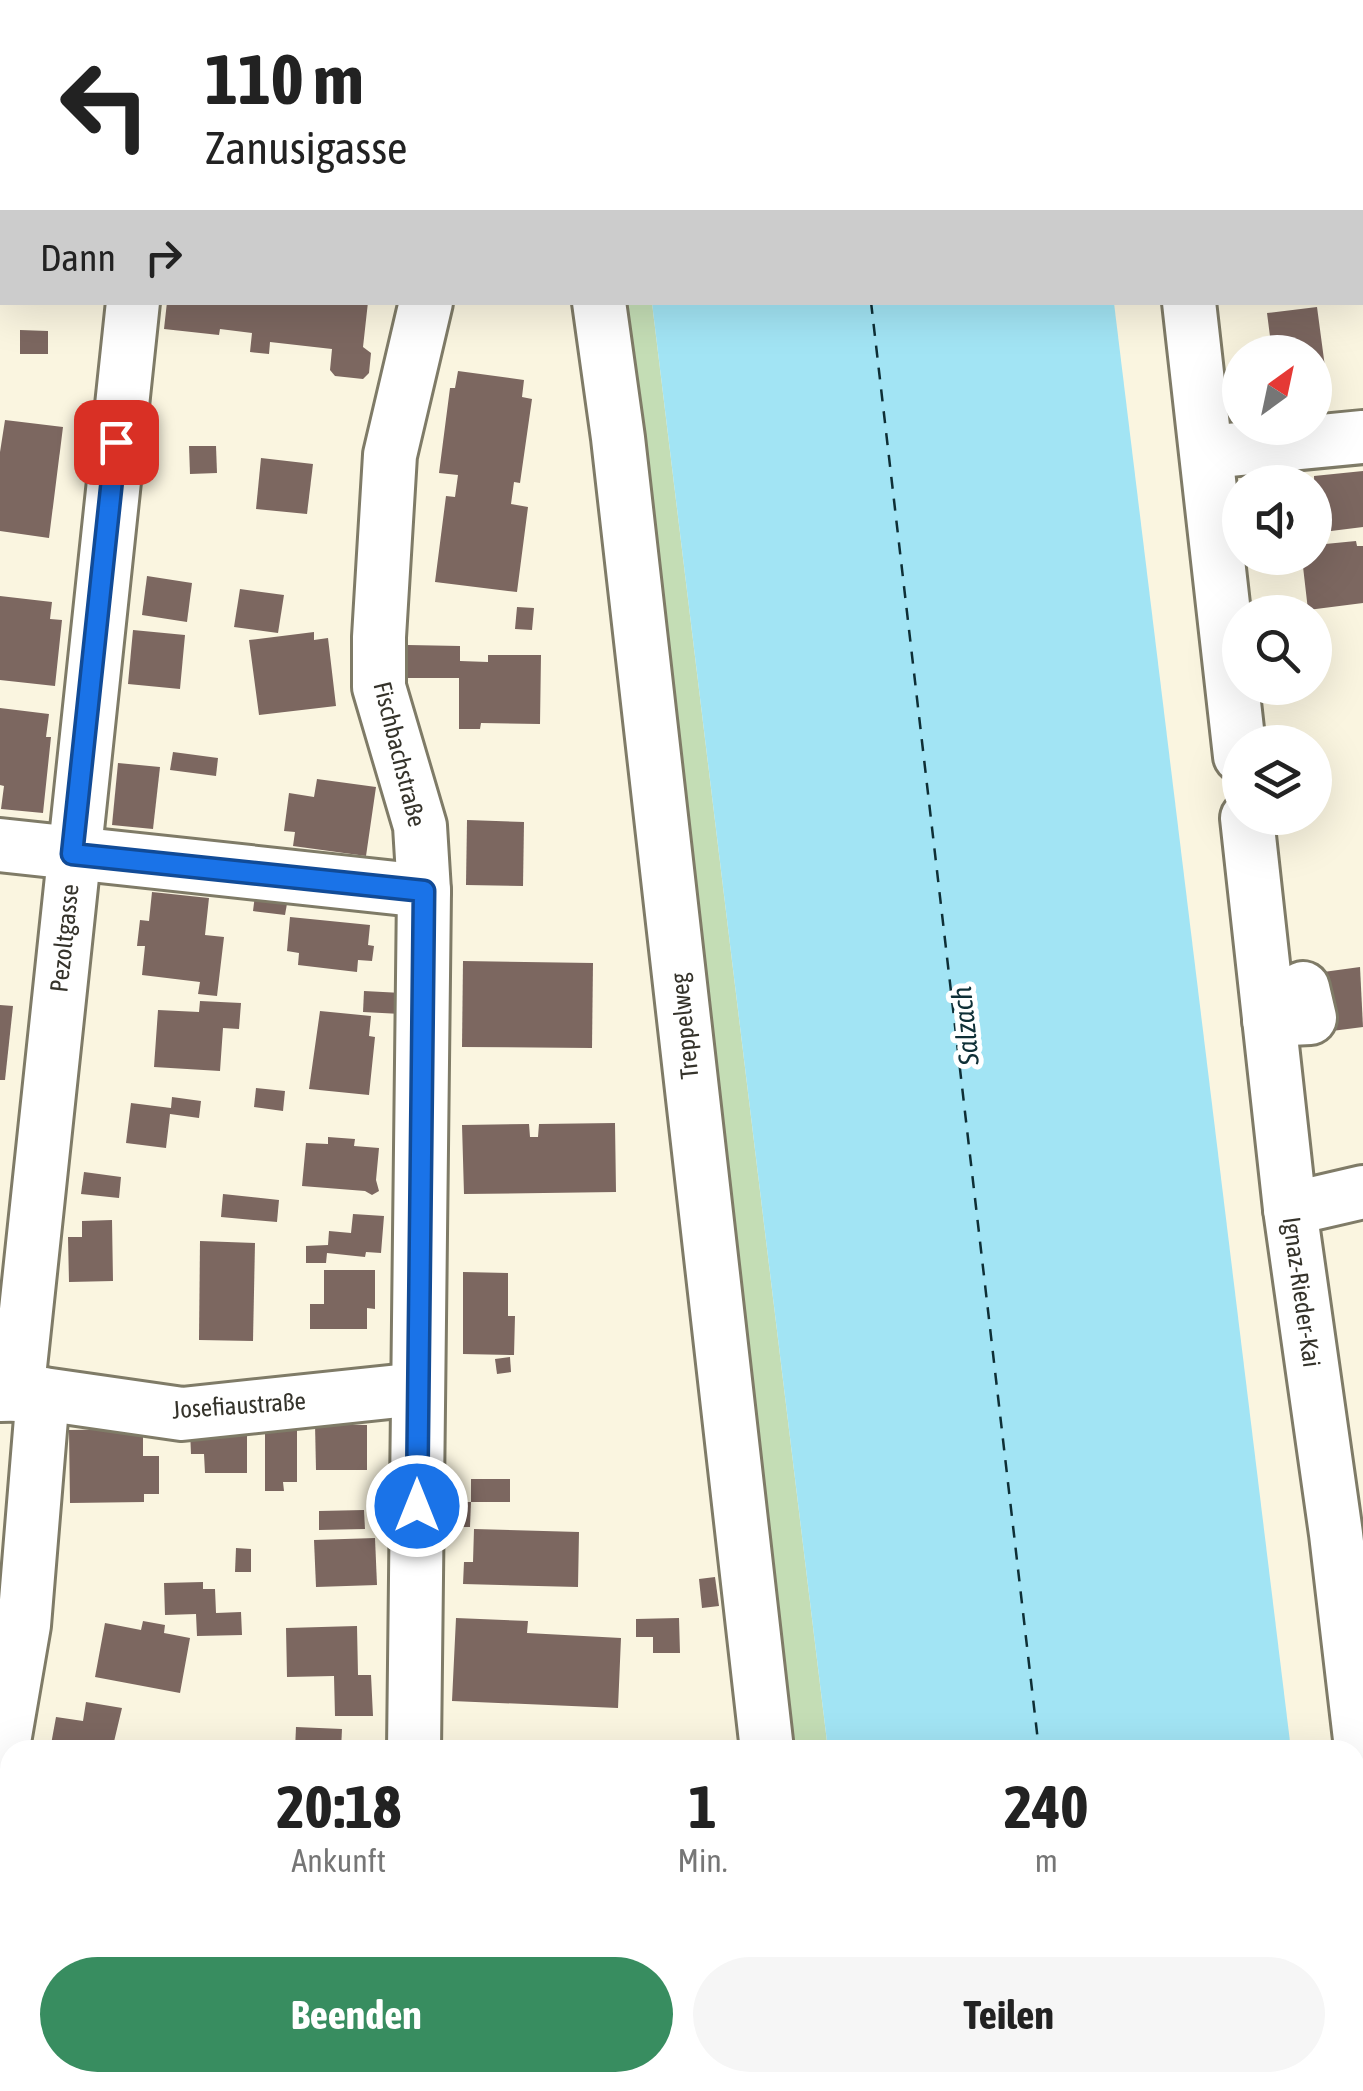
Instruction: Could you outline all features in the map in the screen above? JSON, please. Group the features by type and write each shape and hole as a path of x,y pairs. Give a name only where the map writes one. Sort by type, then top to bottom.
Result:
{"street":[{"name":"Pezoltgasse","path":"4,1740 24,1625 20,1395 72,854 133,305"},
{"name":"Fischbachstraße","path":"414,1740 424,891 420,826 380,687 378,637 390,455 425,305"},
{"name":"Treppelweg","path":"599,305 618,438 765,1740"},
{"path":"1189,305 1237,725"},
{"path":"1208,452 1363,436"},
{"name":"Ignaz-Rieder-Kai","path":"1251,835 1286,1004 1290,1209 1350,1532 1362,1740"},
{"path":"0,845 424,891"},
{"path":"1290,1209 1363,1192"},
{"name":"Josefiaustraße","path":"20,1395 182,1414 418,1389"}],"green space":[{"path":"609,305 652,305 827,1740 777,1740"}],"water":[{"name":"Salzach","path":"652,305 1114,305 1290,1740 827,1740"}],"building":[{"path":"167,305 368,305 363,347 371,353 369,373 363,379 335,376 330,370 332,349 270,342 269,354 250,352 252,333 220,329 219,335 164,329"},
{"path":"1317,307 1321,335 1270,335 1267,313"},
{"path":"20,330 48,331 48,354 20,354"},
{"path":"458,371 524,380 522,397 532,399 520,483 514,482 511,504 528,507 517,592 435,582 446,496 455,497 458,475 439,473 450,388 455,388"},
{"path":"5,420 63,427 49,538 0,531 0,452"},
{"path":"189,446 216,446 217,473 190,474"},
{"path":"261,458 313,464 307,514 256,509"},
{"path":"1363,471 1363,527 1332,531 1332,474"},
{"path":"1356,541 1357,546 1363,546 1363,603 1332,607 1332,595 1306,595 1304,575 1332,575 1332,543"},
{"path":"147,576 192,583 187,622 142,615"},
{"path":"240,589 284,595 278,633 234,627"},
{"path":"0,596 52,602 50,619 62,620 55,686 0,680"},
{"path":"517,607 534,608 532,630 515,629"},
{"path":"133,630 185,635 180,689 128,684"},
{"path":"314,632 314,640 328,638 336,706 259,715 249,640"},
{"path":"408,645 460,646 460,661 488,662 488,655 541,655 540,724 481,723 480,729 459,729 459,678 408,678"},
{"path":"0,708 49,714 46,737 51,737 43,813 1,809 4,786 0,785"},
{"path":"173,752 218,758 216,776 170,770"},
{"path":"118,763 160,767 153,829 112,825"},
{"path":"317,779 376,787 366,856 293,846 295,832 284,831 289,793 314,797"},
{"path":"467,820 524,822 523,886 466,885"},
{"path":"152,892 209,898 205,935 224,937 217,996 198,994 200,982 142,975 145,946 137,946 140,920 149,921"},
{"path":"255,895 288,898 285,915 253,911"},
{"path":"290,917 370,925 368,945 374,946 372,961 358,960 357,972 298,965 299,953 287,951"},
{"path":"463,961 593,963 592,1048 462,1047"},
{"path":"1360,967 1363,1027 1324,1032 1316,973"},
{"path":"364,991 402,993 401,1014 363,1012"},
{"path":"200,1001 241,1003 239,1029 223,1028 220,1071 154,1067 158,1010 199,1012"},
{"path":"0,1005 13,1006 5,1080 0,1080"},
{"path":"320,1011 371,1016 369,1036 375,1037 369,1095 309,1089"},
{"path":"256,1088 285,1091 283,1111 254,1107"},
{"path":"172,1097 201,1101 199,1118 170,1114 166,1148 126,1143 131,1103 171,1108"},
{"path":"615,1123 616,1192 464,1194 462,1125 529,1124 530,1137 538,1137 539,1124"},
{"path":"328,1137 355,1139 354,1146 379,1148 379,1191 372,1195 365,1191 302,1186 306,1143 328,1144"},
{"path":"84,1172 121,1177 119,1198 81,1194"},
{"path":"223,1194 279,1200 277,1222 221,1217"},
{"path":"353,1214 384,1216 381,1253 366,1252 365,1257 327,1253 326,1263 306,1263 306,1246 328,1245 329,1231 351,1233"},
{"path":"112,1220 113,1281 69,1282 68,1237 82,1237 82,1221"},
{"path":"200,1241 255,1243 253,1341 199,1340"},
{"path":"324,1270 375,1270 375,1309 367,1308 367,1329 310,1329 310,1304 324,1304"},
{"path":"463,1272 508,1273 508,1316 515,1316 514,1355 463,1354"},
{"path":"510,1357 511,1372 497,1374 495,1359"},
{"path":"315,1424 367,1425 367,1470 316,1470"},
{"path":"143,1429 143,1456 159,1456 159,1494 144,1494 144,1502 70,1503 69,1430"},
{"path":"265,1429 297,1429 297,1482 283,1482 284,1491 265,1491"},
{"path":"247,1430 247,1473 205,1473 204,1454 191,1454 190,1431"},
{"path":"471,1479 510,1479 510,1502 471,1502"},
{"path":"438,1502 471,1502 470,1527 438,1527"},
{"path":"364,1510 365,1529 319,1530 319,1511"},
{"path":"474,1529 579,1532 578,1587 463,1584 464,1562 473,1562"},
{"path":"375,1538 377,1585 316,1587 314,1540"},
{"path":"236,1548 251,1549 251,1572 235,1572"},
{"path":"715,1577 719,1606 702,1608 699,1579"},
{"path":"203,1582 203,1589 215,1589 216,1613 241,1612 242,1635 197,1636 196,1614 165,1615 164,1583"},
{"path":"456,1618 528,1621 527,1633 621,1638 618,1708 452,1701"},
{"path":"679,1618 680,1653 653,1653 653,1637 636,1637 636,1619"},
{"path":"143,1621 165,1625 164,1633 190,1638 180,1693 95,1677 105,1623 141,1630"},
{"path":"357,1626 358,1675 371,1675 373,1716 335,1716 334,1676 287,1677 286,1628"},
{"path":"86,1702 122,1708 114,1740 52,1740 56,1717 83,1721"},
{"path":"296,1727 342,1729 341,1740 295,1740"}],"ferry route":[{"path":"871,305 1038,1740"}],"route":[{"path":"116,442 72,854 424,891 417,1506"}]}
